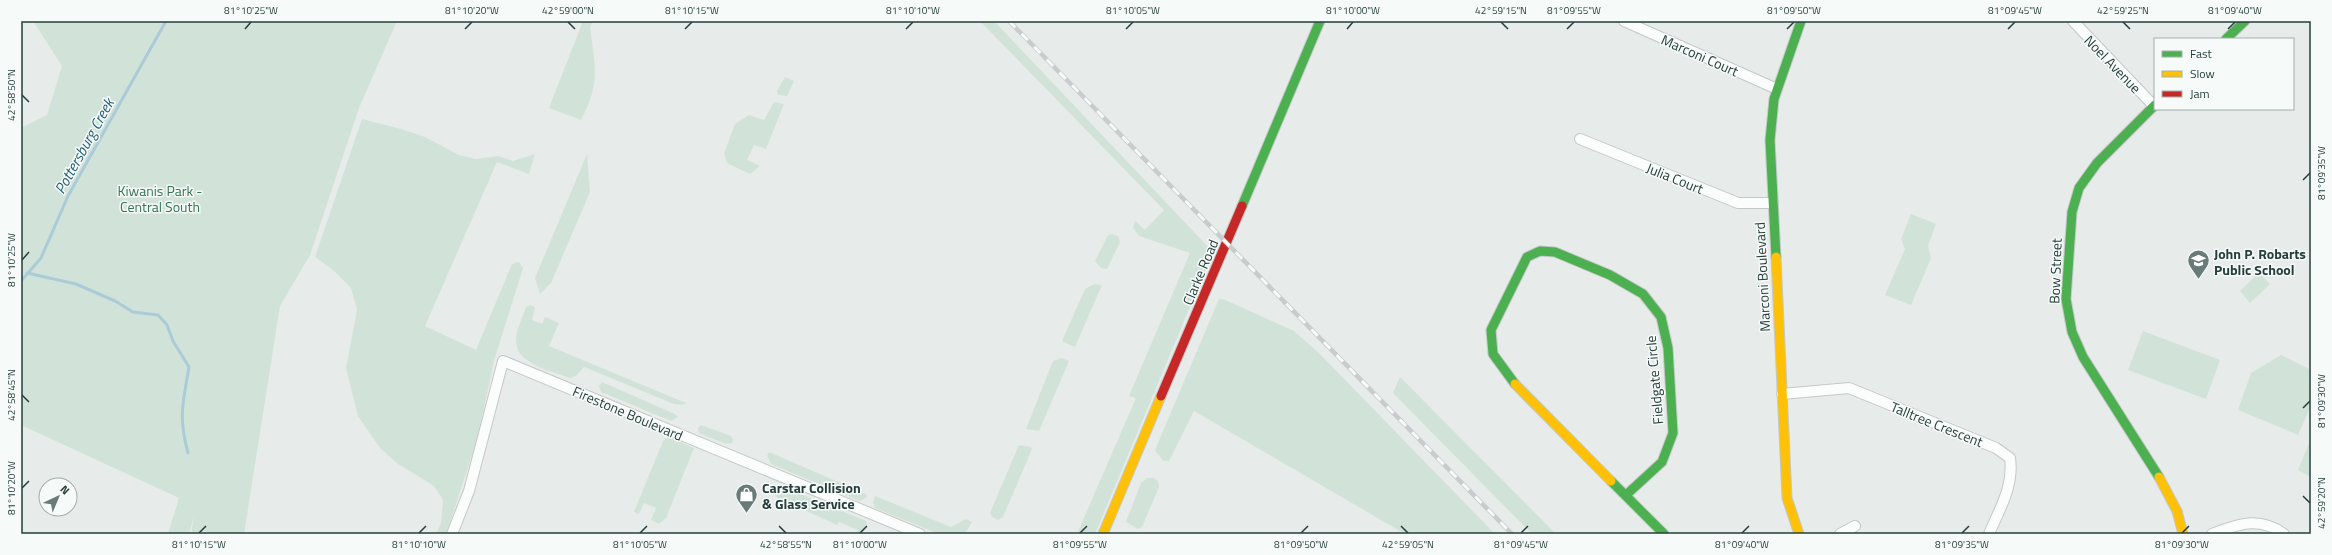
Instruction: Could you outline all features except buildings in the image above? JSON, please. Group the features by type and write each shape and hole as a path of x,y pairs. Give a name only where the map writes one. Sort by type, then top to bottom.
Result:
{"street":[{"name":"Clarke Road","path":"1103,534 1320,21"},
{"name":"Marconi Court","path":"1624,21 1777,89"},
{"name":"Marconi Boulevard","path":"1799,534 1787,498 1770,140 1774,99 1790,48 1801,21"},
{"name":"Noel Avenue","path":"2073,21 2154,105"},
{"path":"2227,38 2245,21"},
{"name":"Bow Street","path":"2154,105 2097,163 2079,188 2072,212 2066,299 2072,332 2083,357 2148,456 2177,511 2183,534"},
{"name":"Julia Court","path":"1580,139 1738,203 1773,203"},
{"name":"Fieldgate Circle","path":"1626,495 1662,462 1673,433 1668,348 1662,317 1643,294 1610,275 1555,252 1540,251 1527,257 1521,266 1492,330 1493,354 1508,376 1664,534"},
{"name":"Firestone Boulevard","path":"452,534 469,491 504,361 920,534"},
{"name":"Talltree Crescent","path":"1782,394 1849,388 1996,448 2010,458 2012,473 2007,492 1989,534"},
{"path":"2212,534 2241,523 2272,526 2284,534"},
{"path":"1840,534 1855,526"}],"green space":[{"name":"Kiwanis Park - Central South","path":"33,21 397,21 359,108 310,255 280,306 244,534 191,534 194,516 189,534 168,534 179,498 21,425 21,128 47,115 62,66"},
{"path":"583,21 593,21 590,27 594,53 595,74 592,95 581,120 549,108"},
{"path":"980,21 994,21 1213,252 1095,534 1077,534 1136,398 1129,396 1190,253 1139,236 1133,228 1135,221 1145,230 1164,210"},
{"path":"785,77 794,81 787,96 778,95 777,91"},
{"path":"774,102 784,104 766,149 754,145 747,160 760,166 750,174 727,163 724,153 735,124 749,115 764,120"},
{"path":"362,119 425,137 459,155 476,159 498,156 513,161 535,154 529,174 497,162 425,326 476,350 512,264 519,262 523,268 494,361 477,440 446,534 436,534 441,523 443,500 434,486 398,464 380,448 358,416 346,368 357,310 351,288 333,270 315,257"},
{"path":"587,154 590,192 551,283 540,294 535,278"},
{"path":"1911,214 1936,224 1928,246 1931,258 1911,305 1885,295 1905,249 1901,239"},
{"path":"1112,234 1118,236 1120,242 1107,269 1101,268 1095,261 1108,235"},
{"path":"2259,273 2270,284 2250,303 2240,291"},
{"path":"1094,284 1102,285 1075,347 1062,341 1085,289"},
{"path":"1219,299 1223,299 1294,331 1319,353 1495,534 1405,534 1194,411 1169,461 1163,461 1155,450"},
{"path":"531,305 535,307 532,320 542,324 545,317 559,323 549,346 686,403 682,405 674,404 584,367 576,376 570,378 528,361 521,355 517,348 516,336 526,307"},
{"path":"2143,331 2220,360 2206,399 2128,370"},
{"path":"2281,355 2311,370 2311,406 2298,435 2238,410 2251,373"},
{"path":"1062,358 1069,361 1039,431 1026,429 1053,361"},
{"path":"1400,377 1556,534 1532,534 1393,393"},
{"path":"602,382 675,414 678,417 671,421 601,392 599,386"},
{"path":"701,425 731,436 733,440 732,443 726,444 699,433 698,428"},
{"path":"668,437 694,448 666,518 659,524 651,520 656,508 644,503 639,514 634,512 663,441"},
{"path":"2311,438 2311,477 2298,470"},
{"path":"1019,445 1031,447 1032,449 1003,517 998,520 992,517 990,513"},
{"path":"769,452 866,494 867,497 860,501 771,464 767,456"},
{"path":"1147,478 1154,478 1158,481 1159,487 1142,527 1138,529 1126,522 1141,483"},
{"path":"781,486 866,521 867,524 862,534 856,534 858,530 839,522 837,525 776,497"},
{"path":"875,496 951,527 966,519 972,522 965,534 939,534 875,508 873,502"}],"waterway":[{"name":"Pottersburg Creek","path":"21,281 41,258 68,196 166,21"},
{"path":"27,273 76,284 115,301 133,312 158,315 167,325 173,341 189,367 182,410 183,429 188,453"}],"railway":[{"path":"1009,21 1512,534"}],"traffic: fast":[{"path":"1242,206 1320,21"},
{"path":"1776,257 1770,140 1774,99 1801,21"},
{"path":"2227,38 2245,21"},
{"path":"2154,106 2097,163 2079,188 2072,212 2066,299 2072,332 2083,357 2159,477"},
{"path":"1515,384 1493,354 1491,330 1527,257 1540,251 1555,252 1610,275 1643,294 1661,317 1668,348 1673,433 1662,462 1626,495"},
{"path":"1611,481 1664,534"}],"traffic: slow":[{"path":"1776,257 1787,498 1799,534"},
{"path":"1515,384 1611,481"},
{"path":"1103,534 1161,396"},
{"path":"2159,477 2177,511 2183,534"}],"traffic: jam":[{"path":"1161,396 1242,206"}],"place":[{"name":"John P. Robarts Public School","path":"2198,280"},
{"name":"Carstar Collision & Glass Service","path":"746,514"}]}
